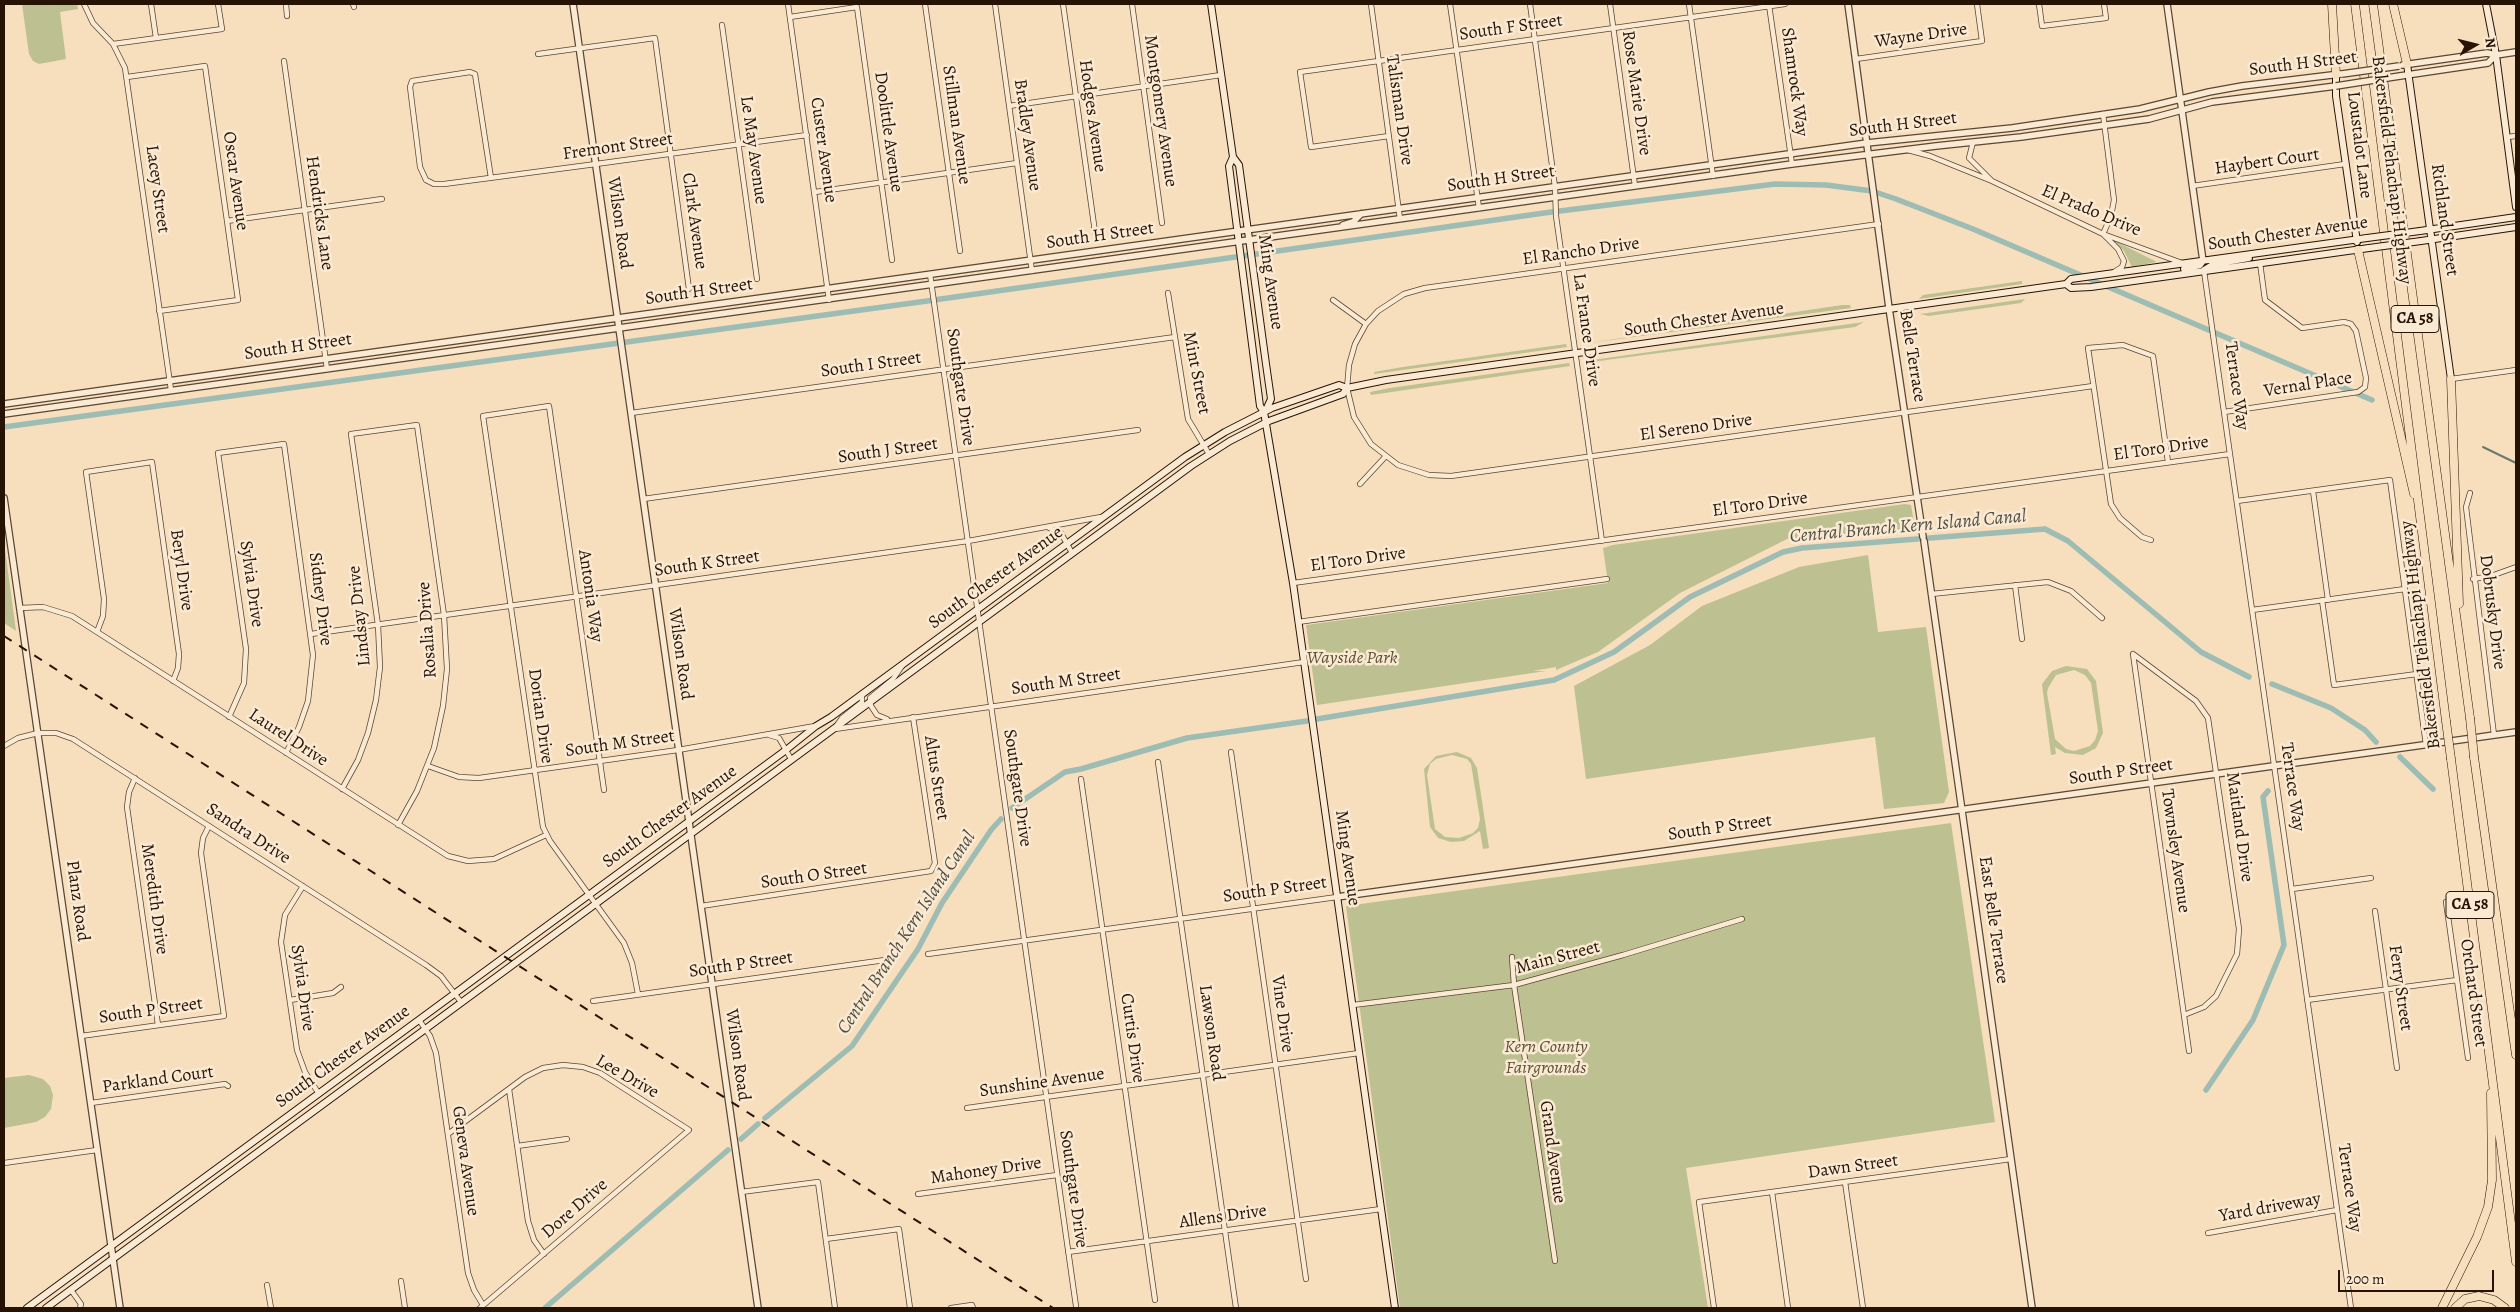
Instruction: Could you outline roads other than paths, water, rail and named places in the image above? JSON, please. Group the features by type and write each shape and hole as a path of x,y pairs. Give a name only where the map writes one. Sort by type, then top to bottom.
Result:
{"highway":[{"path":"2332,4 2339,74"},
{"name":"Bakersfield Tehachapi Highway","path":"2355,4 2516,1262"},
{"name":"Bakersfield Tehachapi Highway","path":"2373,4 2474,757 2516,1053"},
{"path":"2393,4 2407,64"},
{"path":"2358,250 2423,530"},
{"path":"2451,379 2459,634"},
{"path":"2442,1308 2477,1237 2491,1193 2490,1051"},
{"path":"2455,1308 2465,1299 2479,1296 2494,1300 2505,1308"}],"main road":[{"name":"Ming Avenue","path":"1211,4 1233,157 1239,165 1270,399 1269,406 1264,412"},
{"path":"2486,4 2496,55 2516,207"},
{"name":"Richland Street","path":"2407,64 2451,379"},
{"name":"Loustalot Lane","path":"2339,74 2336,86 2358,250"},
{"name":"Ming Avenue","path":"1233,157 1229,166 1260,406 1264,412 1266,422 1293,583 1395,1308"},
{"name":"South Chester Avenue","path":"27,1308 690,821 816,726 903,665 1203,445 1264,412 1339,385 1346,388 1386,380 2066,284 2071,280 2106,274 2516,217"},
{"name":"South Chester Avenue","path":"2066,284 2071,288 2108,284 2516,228"},
{"path":"2260,263 2273,255 2308,247"},
{"path":"2204,271 2214,264 2251,258 2257,254"},
{"path":"2145,279 2200,265 2202,261"},
{"name":"South Chester Avenue","path":"46,1308 112,1262 181,1208 1209,454 1266,422 1342,394 1346,388"}],"street":[{"name":"Lacey Street","path":"84,4 93,23 113,44 122,60 127,78 171,390"},
{"path":"151,4 156,38"},
{"path":"113,44 222,29 218,4"},
{"path":"286,4 287,16"},
{"name":"Wilson Road","path":"574,4 758,1308"},
{"name":"Custer Avenue","path":"788,4 829,300"},
{"name":"Stillman Avenue","path":"925,4 960,251"},
{"name":"Bradley Avenue","path":"995,4 1032,271"},
{"name":"Hodges Avenue","path":"1063,4 1095,232"},
{"name":"Montgomery Avenue","path":"1132,4 1162,223"},
{"name":"Talisman Drive","path":"1371,4 1400,219"},
{"path":"1450,4 1479,208"},
{"name":"La France Drive","path":"1530,4 1555,187 1556,216 1602,541"},
{"name":"Rose Marie Drive","path":"1610,4 1635,186"},
{"path":"1689,4 1713,176"},
{"name":"South F Street","path":"1389,136 1311,147 1300,72 1785,4"},
{"name":"Belle Terrace","path":"1848,4 1889,308 1924,539"},
{"name":"Wayne Drive","path":"1856,59 1982,41 1977,4"},
{"path":"2039,4 2042,26 2106,18 2104,4"},
{"path":"2167,4 2202,261"},
{"name":"Shamrock Way","path":"1769,5 1792,164"},
{"name":"Doolittle Avenue","path":"790,17 856,7 892,260"},
{"name":"Le May Avenue","path":"722,25 757,279"},
{"name":"Clark Avenue","path":"579,47 654,38 689,289"},
{"path":"538,54 579,47"},
{"path":"2496,55 2516,52"},
{"name":"South H Street","path":"4,404 1867,143 2004,129 2103,114 2242,86 2487,53 2496,55"},
{"name":"South H Street","path":"4,414 1032,271 1239,245 1400,219 1792,164 2105,126 2149,119 2212,102 2336,86 2488,63 2496,55"},
{"name":"Hendricks Lane","path":"284,61 327,369"},
{"name":"Oscar Avenue","path":"127,78 205,66 227,221 238,300 160,311"},
{"name":"Fremont Street","path":"491,178 475,74 470,72 415,80 410,84 420,166 426,180 434,184 491,178 807,135"},
{"path":"1009,106 1143,88 1221,75"},
{"path":"2103,114 2114,200 2111,216 2103,234 2118,249 2124,261 2116,271 2106,274"},
{"path":"2507,137 2516,136"},
{"name":"El Prado Drive","path":"1973,142 1969,158 1992,181"},
{"name":"El Prado Drive","path":"1903,150 1930,156 1992,181 2103,234 2182,263"},
{"path":"814,192 1017,163"},
{"name":"Haybert Court","path":"2192,186 2345,164"},
{"path":"227,221 382,199"},
{"path":"1326,230 1353,222 1361,214"},
{"name":"El Rancho Drive","path":"1346,388 1351,353 1366,324 1386,304 1415,290 1879,224"},
{"name":"Vernal Place","path":"2224,412 2358,392 2365,388 2366,378 2356,331 2351,324 2344,322 2302,328 2265,300 2260,263"},
{"name":"Terrace Way","path":"2204,271 2351,1308"},
{"name":"Southgate Drive","path":"930,274 1076,1306"},
{"name":"Mint Street","path":"1168,293 1188,419 1209,454"},
{"path":"1333,300 1366,324"},
{"name":"South I Street","path":"631,413 1174,337"},
{"path":"2151,540 2142,537 2116,512 2109,497 2088,348 2123,345 2153,356 2168,462"},
{"path":"2451,379 2516,370"},
{"name":"El Sereno Drive","path":"1346,388 1359,427 1371,444 1385,457 1408,470 1441,476 2093,386"},
{"name":"Antonia Way","path":"483,416 549,406 604,790"},
{"name":"Dorian Drive","path":"483,416 540,817 546,835 588,896 618,935 628,952 635,972 638,994"},
{"name":"Rosalia Drive","path":"351,434 417,425 444,615 447,648 446,685 439,728 428,766 398,825"},
{"name":"South J Street","path":"643,499 1138,430"},
{"name":"Lindsay Drive","path":"342,789 358,760 373,717 380,667 378,625 351,434"},
{"name":"Sidney Drive","path":"218,453 284,444 311,634 313,671 308,701 299,727 286,753"},
{"name":"Sylvia Drive","path":"218,453 246,649 244,683 229,717"},
{"name":"El Toro Drive","path":"1293,583 2230,454"},
{"path":"1360,484 1385,457"},
{"name":"Beryl Drive","path":"97,632 103,616 104,599 86,472 152,462 179,654 178,668 173,680"},
{"path":"2237,501 2390,480 2426,745"},
{"path":"2313,491 2334,686 2417,674"},
{"name":"Dobrusky Drive","path":"2470,493 2466,507 2473,579 2494,735"},
{"name":"Planz Road","path":"4,498 120,1308"},
{"name":"South K Street","path":"311,634 968,541 1105,516"},
{"path":"1043,527 1054,528 1061,533 1072,553"},
{"name":"East Belle Terrace","path":"1924,539 2032,1308"},
{"path":"2473,579 2491,576 2516,567"},
{"path":"1298,622 1607,579"},
{"path":"1932,594 2040,582 2056,584 2071,591 2102,618"},
{"path":"2015,585 2022,639"},
{"path":"2252,610 2405,589"},
{"name":"Laurel Drive","path":"20,608 33,606 54,609 72,616 440,851 468,861 494,859 546,835"},
{"name":"Maitland Drive","path":"2133,654 2192,697 2205,711 2210,725 2239,929 2239,946 2216,996 2204,1007 2184,1015"},
{"name":"Townsley Avenue","path":"2133,654 2189,1051"},
{"name":"South M Street","path":"832,730 1304,662"},
{"path":"891,720 877,715 870,702 870,696 893,679 903,665"},
{"path":"837,725 842,718 862,702 862,694"},
{"name":"Altus Street","path":"913,717 935,863 931,871"},
{"name":"South M Street","path":"428,766 469,778 678,750 816,726"},
{"name":"South P Street","path":"928,954 2516,732"},
{"name":"Sandra Drive","path":"4,746 18,738 38,733 56,733 73,739 432,968 449,985 461,1002"},
{"path":"763,734 778,738 791,759"},
{"name":"Vine Drive","path":"1231,752 1306,1279"},
{"name":"Lawson Road","path":"1158,762 1236,1308"},
{"name":"Meredith Drive","path":"135,778 129,792 127,806 158,1025"},
{"name":"Curtis Drive","path":"1081,779 1155,1300"},
{"name":"South P Street","path":"81,1036 224,1016 202,853 204,838 209,826"},
{"name":"South O Street","path":"700,906 931,871"},
{"path":"2292,889 2370,878"},
{"name":"Sylvia Drive","path":"303,886 286,915 281,934 300,1061 319,1094"},
{"name":"Orchard Street","path":"2446,902 2468,1058"},
{"name":"Ferry Street","path":"2375,911 2397,1068"},
{"name":"Main Street","path":"1352,1005 1514,985 1742,919"},
{"name":"Grand Avenue","path":"1512,957 1514,985 1555,1261"},
{"name":"South P Street","path":"593,1001 892,959"},
{"path":"2307,1000 2457,980"},
{"path":"290,1000 333,993 341,987"},
{"name":"Geneva Avenue","path":"419,1020 436,1053 468,1272 482,1307"},
{"name":"Sunshine Avenue","path":"967,1108 1359,1053"},
{"name":"Lee Drive","path":"448,1134 509,1089 543,1068 563,1065 582,1066 600,1073 688,1130"},
{"name":"Parkland Court","path":"91,1103 225,1084 228,1086"},
{"path":"509,1089 528,1221 534,1240 544,1254"},
{"name":"Dore Drive","path":"482,1307 688,1130"},
{"path":"517,1146 567,1138"},
{"path":"4,1163 97,1150"},
{"name":"Dawn Street","path":"1714,1308 1699,1202 2011,1159"},
{"name":"Mahoney Drive","path":"918,1194 1057,1175"},
{"path":"741,1192 818,1182 836,1308"},
{"path":"1845,1182 1863,1308"},
{"path":"1772,1192 1788,1308"},
{"name":"Allens Drive","path":"1068,1252 1381,1209"},
{"name":"Yard driveway","path":"2208,1233 2337,1210"},
{"path":"826,1239 899,1229 910,1308"},
{"path":"401,1280 405,1308"},
{"path":"267,1285 271,1308"},
{"path":"71,1290 81,1304 80,1308"},
{"path":"952,1308 972,1307"}],"waterway":[{"path":"4,427 927,301 1544,213 1775,184 1826,185 1872,191 1896,199 1973,229 2372,400"},
{"path":"2483,447 2516,463"},
{"name":"Central Branch Kern Island Canal","path":"1317,719 1554,680 1614,652 1690,597 1783,552 1802,548 2045,529 2068,541 2201,652 2249,677"},
{"name":"Central Branch Kern Island Canal","path":"2272,684 2331,708 2365,730 2376,742"},
{"name":"Central Branch Kern Island Canal","path":"1012,808 1065,772 1187,738 1307,721"},
{"path":"2400,757 2433,789"},
{"path":"2206,1090 2253,1020 2284,945 2263,797 2268,791"},
{"name":"Central Branch Kern Island Canal","path":"765,1118 852,1046 918,949 942,903 991,830 1001,819"},
{"name":"Central Branch Kern Island Canal","path":"741,1139 758,1124"},
{"name":"Central Branch Kern Island Canal","path":"545,1308 728,1150"}],"railway":[{"path":"4,636 1053,1308"}],"park label":[{"name":"Wayside Park","path":"1352,659"},
{"name":"Kern County Fairgrounds","path":"1546,1058"}]}
